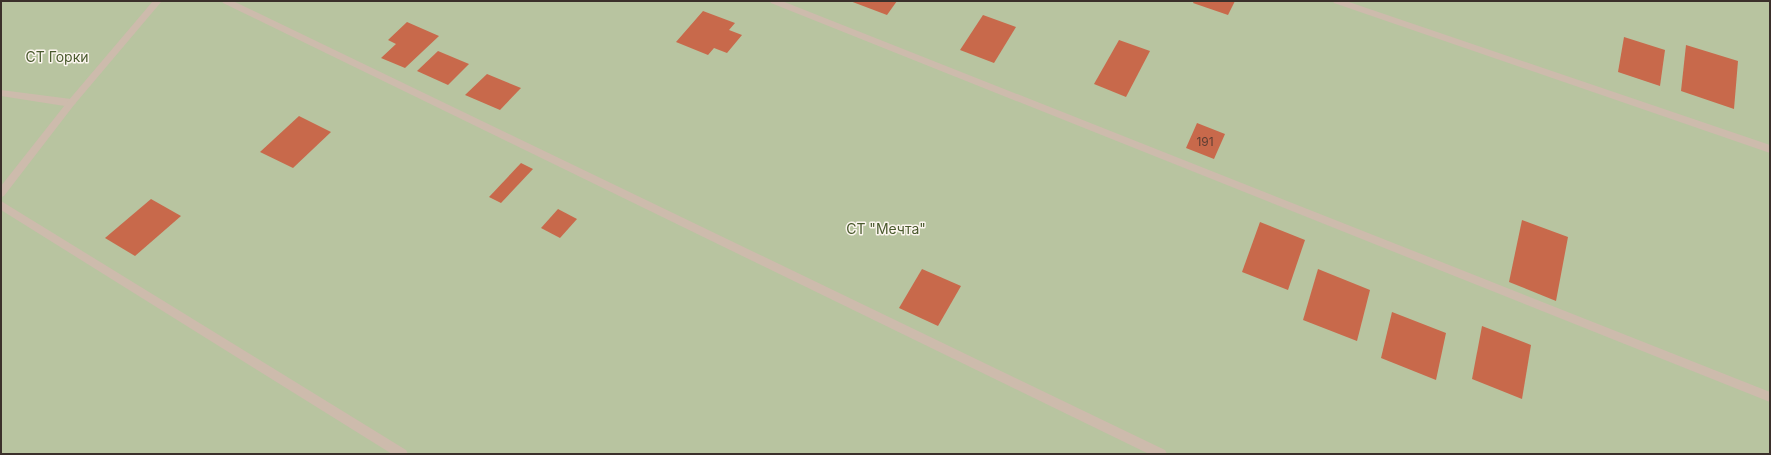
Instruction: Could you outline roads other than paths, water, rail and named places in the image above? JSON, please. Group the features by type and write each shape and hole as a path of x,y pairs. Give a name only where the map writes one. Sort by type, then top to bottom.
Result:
{"street":[{"path":"1,193 72,103 158,1"},
{"path":"226,1 1161,454"},
{"path":"774,1 1770,397"},
{"path":"1337,1 1770,149"},
{"path":"1,93 72,103"},
{"path":"1,205 402,454"}],"park label":[{"name":"СТ Горки","path":"57,56"},
{"name":"СТ \"Мечта\"","path":"886,228"}]}
